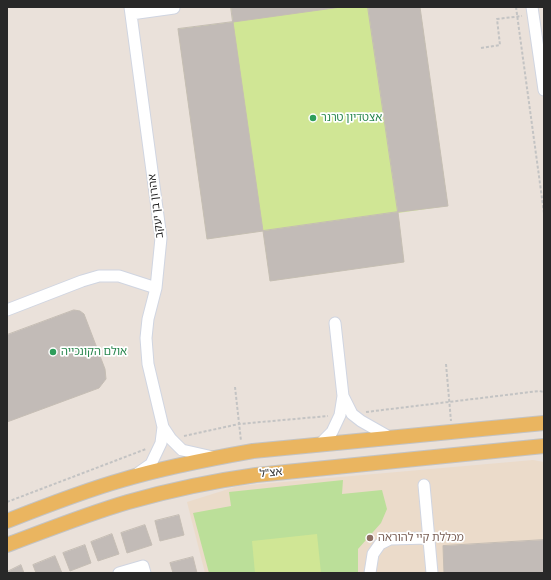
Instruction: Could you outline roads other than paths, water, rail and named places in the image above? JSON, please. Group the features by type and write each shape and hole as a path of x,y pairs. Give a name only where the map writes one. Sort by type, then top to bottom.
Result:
{"main road":[{"path":"518,426 544,413"},
{"path":"7,521 59,501 132,477 215,457 319,445 544,423"},
{"name":"אצ\"ל","path":"7,545 127,502 219,480 256,475 542,447"}],"street":[{"path":"130,11 174,8"},
{"name":"אהרון בן יעקב","path":"130,11 161,238 156,288 148,319 146,338 148,364 166,441 182,450 215,457"},
{"path":"532,11 544,90"},
{"path":"7,310 82,281 99,276 119,276 156,288"},
{"path":"319,445 332,432 340,414 343,396 335,323"},
{"path":"343,396 352,414 361,421 391,438"},
{"path":"132,477 151,464 166,441"},
{"path":"424,485 432,573"},
{"path":"370,573 373,554 380,544 390,539 428,538"},
{"path":"120,573 144,570"}],"place":[{"name":"אצטדיון טרנר","path":"313,118"},
{"name":"אולם הקונכייה","path":"53,352"},
{"name":"מכללת קיי להוראה","path":"370,538"}]}
